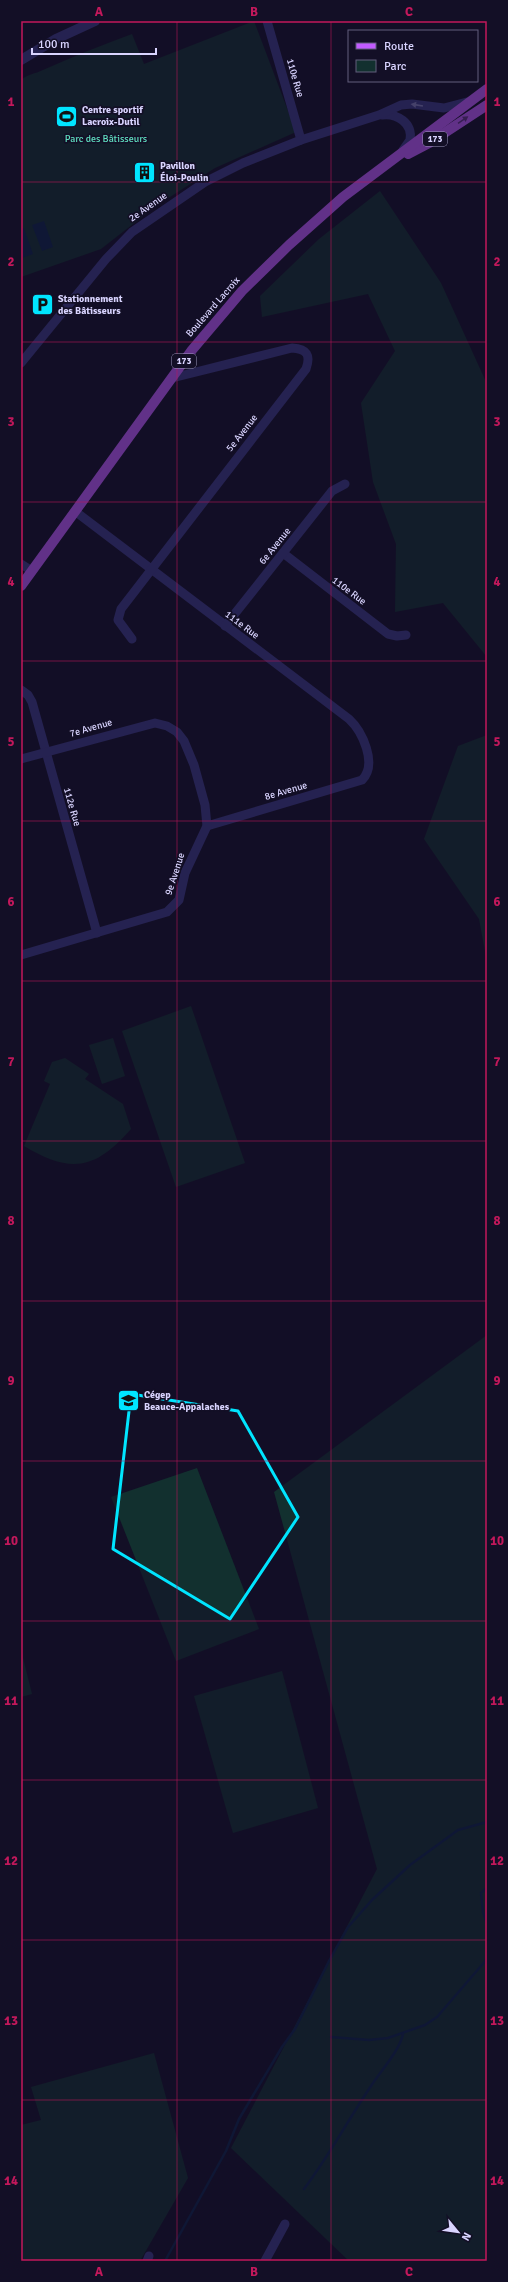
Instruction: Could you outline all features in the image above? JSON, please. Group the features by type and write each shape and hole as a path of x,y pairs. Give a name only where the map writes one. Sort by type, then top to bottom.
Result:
{"main road":[{"name":"Boulevard Lacroix","path":"21,586 192,350 242,291 289,245 381,168 468,101 487,89"},
{"name":"Boulevard Lacroix","path":"381,168 429,143 487,105"}],"street":[{"path":"21,60 56,39 95,21"},
{"name":"110e Rue","path":"267,21 301,140"},
{"name":"2e Avenue","path":"21,363 106,259 132,232 205,182 243,163 301,140 379,115 401,105 412,104 444,108 468,101"},
{"name":"2e Avenue","path":"379,115 390,114 409,127 410,140 401,153"},
{"name":"5e Avenue","path":"132,640 118,620 118,614 151,569 306,369 309,354 305,350 292,348 172,378"},
{"name":"6e Avenue","path":"225,626 332,491 345,484"},
{"name":"111e Rue","path":"76,512 356,725 365,747 368,772"},
{"name":"110e Rue","path":"283,554 388,634 398,636 406,635"},
{"path":"21,564 32,571"},
{"name":"112e Rue","path":"21,690 28,695 32,702 97,933"},
{"name":"7e Avenue","path":"21,759 155,723 167,726 177,732 184,741 205,805 207,826"},
{"name":"8e Avenue","path":"207,826 362,780 368,772"},
{"name":"9e Avenue","path":"21,955 156,917 167,912 179,900 185,873 192,855 207,826"},
{"path":"265,2261 285,2224"}],"highlighted area":[{"path":"131,1394 238,1411 298,1517 230,1619 113,1549"}],"green space":[{"name":"Parc des Bâtisseurs","path":"254,21 296,132 215,168 156,206 101,249 21,277 21,80 29,75 132,34 144,64"},
{"path":"380,191 441,283 487,384 487,657 443,603 395,612 396,544 373,482 361,403 395,351 368,294 262,317 260,296 319,239"},
{"path":"487,735 487,962 479,919 424,839 458,746"},
{"path":"191,1006 245,1163 176,1187 122,1031"},
{"path":"113,1038 125,1076 102,1084 89,1045"},
{"path":"65,1058 89,1074 85,1079 123,1104 131,1129 106,1153 94,1160 82,1163 69,1164 55,1161 24,1146 50,1084 44,1081 52,1062"},
{"path":"487,1335 487,2261 349,2261 231,2148 377,1869 274,1492"},
{"path":"197,1468 259,1629 176,1661 111,1497"},
{"path":"21,1650 32,1694 21,1697"},
{"path":"282,1671 318,1808 233,1833 194,1696"},
{"path":"154,2053 188,2178 140,2261 21,2261 21,2125 41,2120 31,2087"}],"water":[{"path":"44,221 53,247 42,251 32,225"},
{"path":"24,228 33,254 22,258 21,229"}],"waterway":[{"path":"165,2261 226,2151 239,2119 282,2047 295,2029 348,1927 372,1900 410,1865 458,1830 487,1822"},
{"path":"487,1888 481,1893 483,1912 487,1924"},
{"path":"331,2037 369,2040 388,2038 425,2025 437,2017 487,1959"},
{"path":"304,2189 322,2164 371,2086 394,2054 403,2034"}],"place":[{"name":"Centre sportif Lacroix-Dutil","path":"67,116"},
{"name":"Pavillon Éloi-Poulin","path":"144,172"},
{"name":"Stationnement des Bâtisseurs","path":"43,305"},
{"name":"Cégep Beauce-Appalaches","path":"128,1401"}]}
